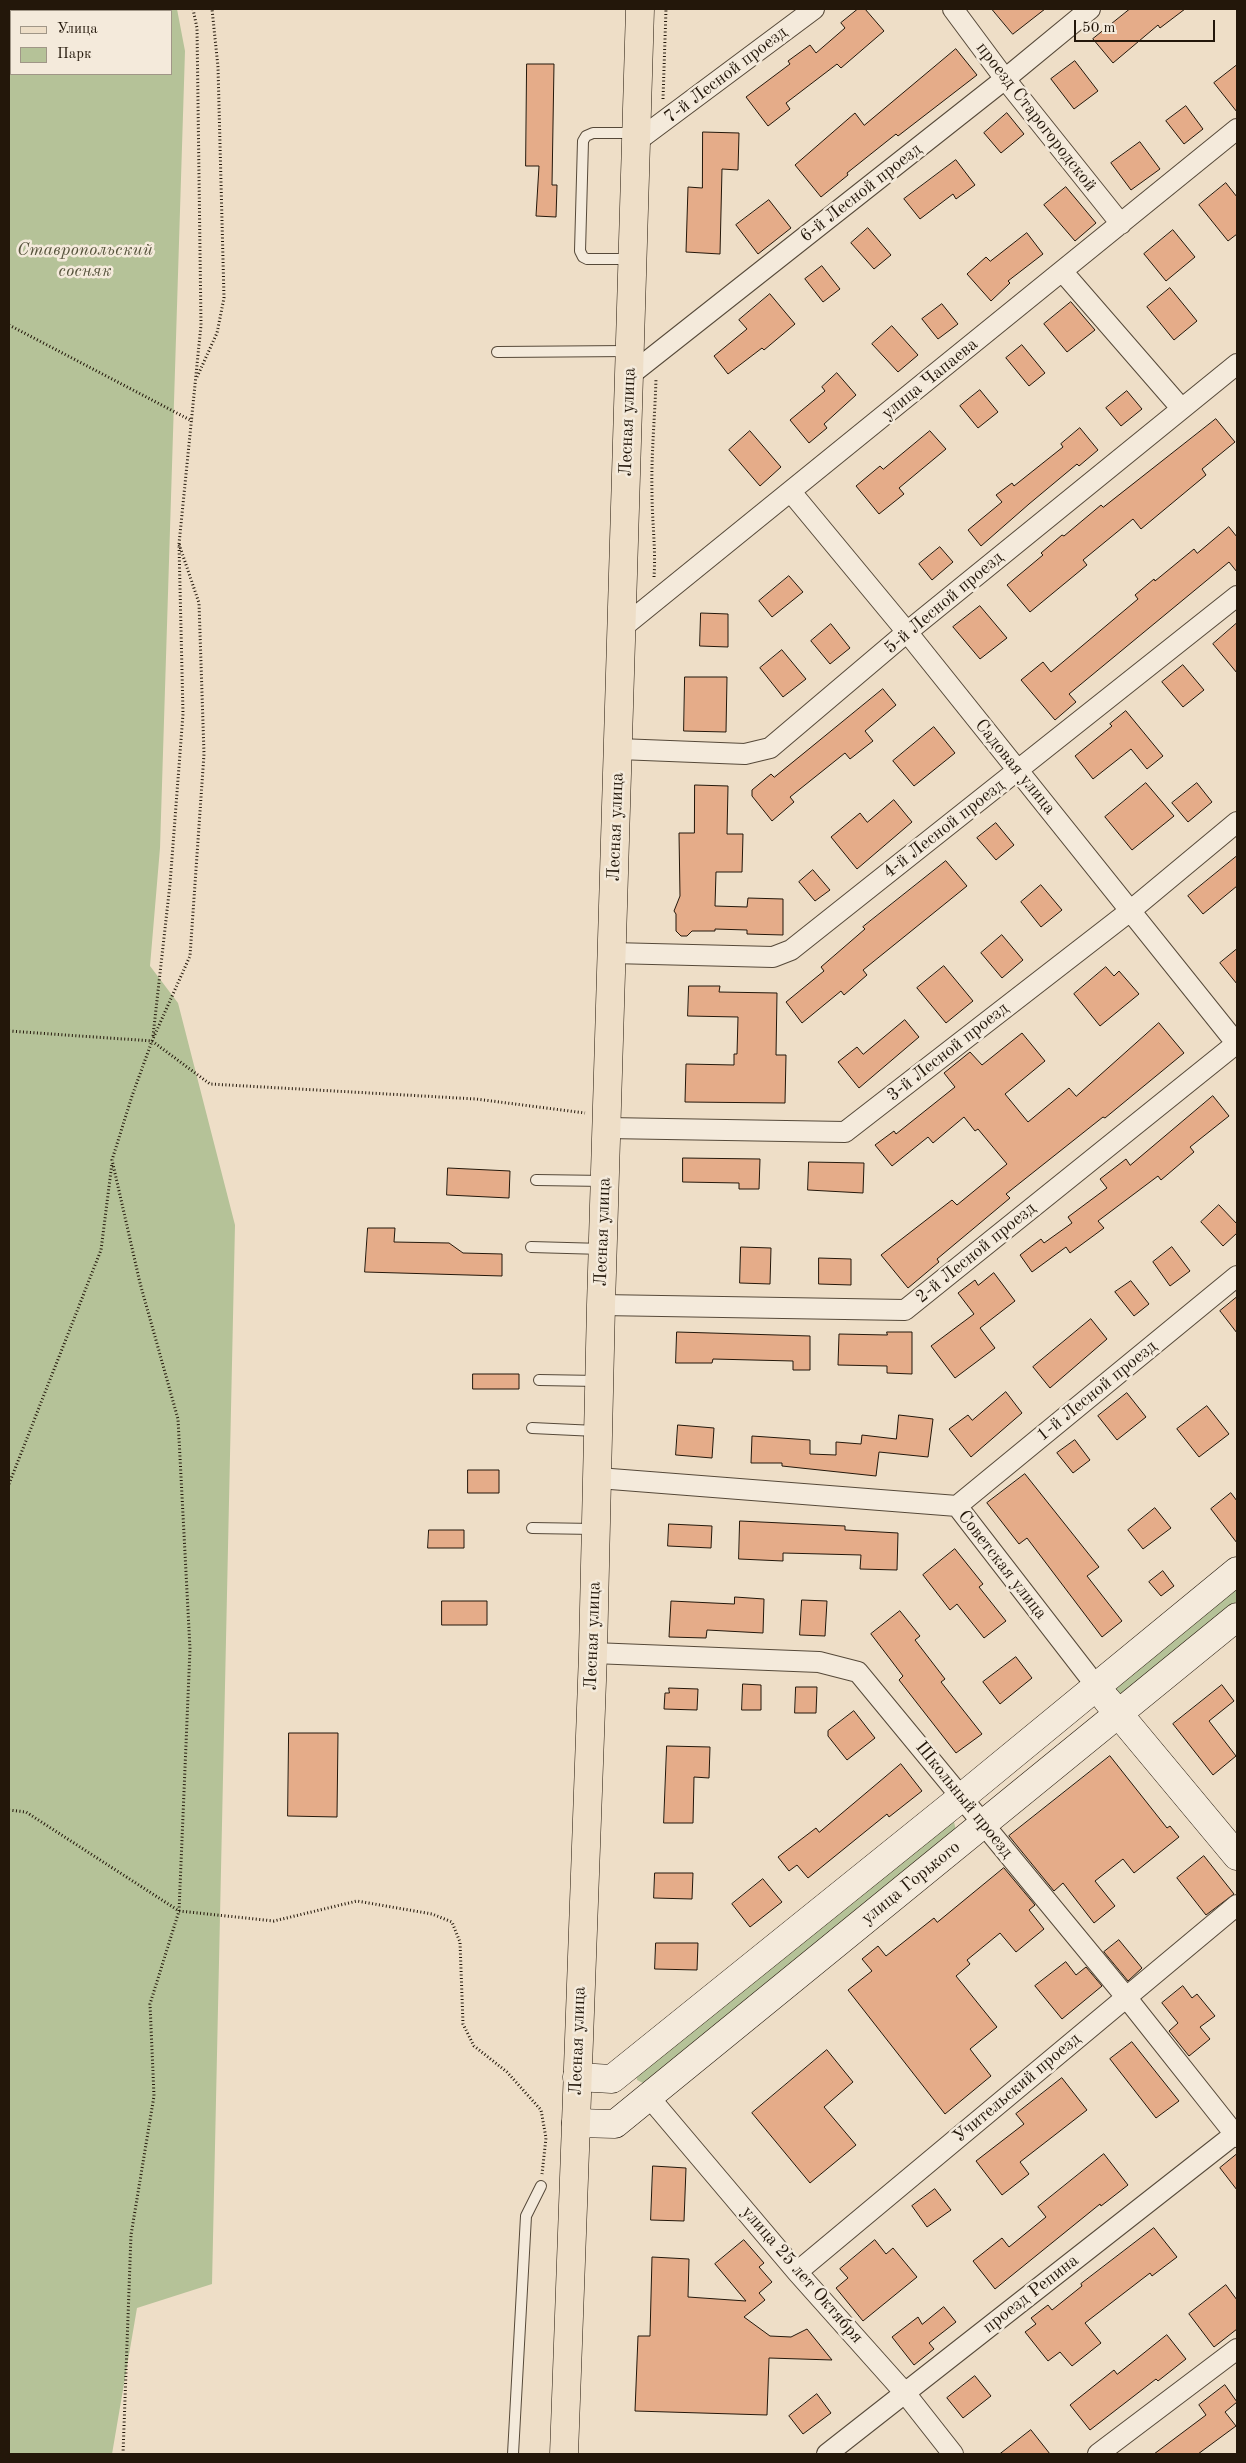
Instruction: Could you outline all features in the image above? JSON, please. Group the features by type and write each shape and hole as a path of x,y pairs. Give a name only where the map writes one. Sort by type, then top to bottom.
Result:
{"main road":[{"name":"Лесная улица","path":"564,2454 598,1478 605,1181 597,1121 612,953 640,9"},
{"name":"улица Горького","path":"577,2077 612,2079 962,1797 1237,1571"},
{"name":"улица Горького","path":"576,2123 615,2124 1237,1618"},
{"name":"Советская улица","path":"1097,1687 1237,1856"}],"street":[{"name":"7-й Лесной проезд","path":"637,137 663,122 814,9"},
{"name":"проезд Старогородской","path":"953,9 1005,79 1121,224"},
{"name":"6-й Лесной проезд","path":"630,363 657,353 1005,79 1090,9"},
{"name":"улица Чапаева","path":"623,627 1237,129"},
{"path":"1062,271 1181,408"},
{"name":"5-й Лесной проезд","path":"619,749 745,754 770,748 907,632 1237,364"},
{"name":"Садовая улица","path":"791,492 907,632 1237,1043"},
{"name":"4-й Лесной проезд","path":"612,953 773,957 791,950 1237,596"},
{"name":"3-й Лесной проезд","path":"597,1121 845,1132 1130,911 1237,822"},
{"name":"2-й Лесной проезд","path":"601,1305 906,1310 1237,1043"},
{"name":"1-й Лесной проезд","path":"957,1506 1237,1276"},
{"name":"Советская улица","path":"598,1478 957,1506 1097,1687"},
{"name":"Школьный проезд","path":"592,1653 819,1662 858,1672 1126,1997 1236,2136"},
{"name":"Учительский проезд","path":"797,2272 1237,1905"},
{"name":"улица 25 лет Октября","path":"649,2097 797,2272 905,2393 953,2454"},
{"name":"проезд Репина","path":"827,2454 1236,2136"},
{"path":"1098,2454 1237,2349"}],"lane":[{"path":"633,260 587,259 583,257 580,251 583,141 586,136 592,133 637,137"},
{"path":"497,352 630,363"},
{"path":"536,1180 605,1181"},
{"path":"531,1247 603,1248"},
{"path":"539,1380 599,1381"},
{"path":"532,1428 599,1431"},
{"path":"532,1528 596,1529"},
{"path":"513,2454 526,2216 541,2186"}],"path":[{"path":"152,1041 158,1008 168,903 183,714 179,544 201,325 197,38 193,9"},
{"path":"196,380 217,332 224,298 218,67 212,9"},
{"path":"663,122 666,9"},
{"path":"9,325 192,421"},
{"path":"654,578 652,474 657,353"},
{"path":"9,1484 101,1250 112,1160 152,1041 190,956 204,754 199,603 179,544"},
{"path":"9,1031 152,1041 210,1084 476,1099 597,1121"},
{"path":"112,1160 140,1283 178,1419 190,1649 179,1912 150,2004 154,2096 131,2235 123,2454"},
{"path":"9,1810 26,1812 179,1912 274,1921 357,1901 432,1914 452,1922 460,1942 463,2024 474,2046 507,2072 541,2110 546,2138 541,2186"}],"green space":[{"name":"Ставропольский сосняк","path":"9,9 177,9 185,51 160,848 150,966 178,1003 235,1225 212,2284 137,2308 112,2454 9,2454"},
{"path":"1237,1581 1237,1601 1122,1696 1117,1697 1112,1684"},
{"path":"950,1820 954,1822 956,1830 647,2081 643,2083 637,2080 636,2074"}],"building":[{"path":"858,9 865,9 884,31 841,68 837,64 786,103 790,109 768,126 746,97 790,64 788,61 810,45 816,53 845,28 841,23"},
{"path":"992,9 1045,9 1013,34"},
{"path":"1130,9 1185,9 1160,28 1158,25 1113,63 1093,39"},
{"path":"956,49 977,75 898,136 896,134 847,173 848,175 821,197 795,165 855,113 864,125"},
{"path":"1075,61 1098,91 1074,109 1051,79"},
{"path":"527,64 554,64 552,185 557,185 556,217 536,216 539,166 526,166"},
{"path":"1237,65 1237,112 1214,83"},
{"path":"1186,106 1203,129 1184,144 1166,121"},
{"path":"1007,113 1024,134 1001,153 984,133"},
{"path":"703,132 739,133 738,170 722,169 720,254 686,252 688,187 702,188"},
{"path":"1140,142 1160,169 1131,190 1111,163"},
{"path":"956,160 975,185 956,199 953,194 920,219 904,199"},
{"path":"1226,183 1237,197 1237,234 1228,241 1199,205"},
{"path":"1066,187 1096,223 1075,241 1044,205"},
{"path":"769,200 791,228 758,254 736,225"},
{"path":"868,228 891,255 874,269 851,243"},
{"path":"1173,230 1195,257 1166,281 1144,254"},
{"path":"1027,233 1043,254 1008,281 1010,283 991,301 967,274 986,257 990,261"},
{"path":"822,266 840,289 823,302 805,279"},
{"path":"1170,288 1197,321 1174,340 1147,307"},
{"path":"770,294 795,324 764,350 762,348 728,374 714,356 747,329 739,320"},
{"path":"1071,302 1095,330 1067,352 1044,324"},
{"path":"942,304 958,324 938,339 922,319"},
{"path":"892,326 918,355 898,372 872,344"},
{"path":"1022,345 1045,373 1029,386 1006,358"},
{"path":"837,373 856,395 824,424 827,428 809,443 790,420 825,391 822,387"},
{"path":"980,390 998,412 978,428 960,406"},
{"path":"1127,391 1142,409 1121,426 1106,408"},
{"path":"1216,419 1235,442 1202,469 1206,475 1141,529 1133,519 1083,560 1087,565 1030,612 1007,585 1043,555 1041,553 1062,535 1064,536 1101,505 1103,507"},
{"path":"1080,428 1098,450 1079,466 1077,464 981,546 968,530 1002,502 996,495 1012,483 1014,486 1063,447 1061,444"},
{"path":"750,431 781,467 760,486 729,450"},
{"path":"930,431 946,449 899,488 904,494 879,514 856,486 880,466 883,469"},
{"path":"1229,527 1237,537 1237,572 1229,562 1069,694 1076,702 1055,720 1021,680 1043,662 1051,672 1138,599 1135,595 1154,579 1155,581 1194,549 1197,553"},
{"path":"940,547 953,562 932,580 919,564"},
{"path":"789,576 803,592 772,617 759,601"},
{"path":"980,606 1007,638 980,659 953,627"},
{"path":"701,613 728,614 728,647 700,646"},
{"path":"1237,623 1237,673 1213,644"},
{"path":"831,624 850,648 830,664 811,641"},
{"path":"782,650 806,679 783,697 760,668"},
{"path":"1183,665 1204,690 1183,707 1162,682"},
{"path":"685,677 727,677 726,732 684,731"},
{"path":"883,689 896,705 865,731 873,741 850,759 845,753 790,797 794,802 772,821 752,796 752,790 771,774 774,777"},
{"path":"1126,711 1163,756 1147,769 1131,749 1093,779 1075,756 1112,726 1110,724"},
{"path":"934,727 955,753 914,786 893,761"},
{"path":"1146,783 1174,816 1132,850 1105,817"},
{"path":"1197,783 1212,802 1188,822 1172,803"},
{"path":"695,785 728,786 727,834 743,834 742,872 716,872 715,906 747,907 748,898 783,899 783,935 747,934 747,930 715,929 715,931 692,931 687,936 681,936 676,931 676,914 674,911 680,896 679,833 694,833"},
{"path":"894,800 912,822 857,869 831,837 860,813 867,822"},
{"path":"996,823 1014,845 996,860 977,838"},
{"path":"1237,856 1237,886 1203,914 1188,896"},
{"path":"946,861 967,886 863,970 867,975 844,995 841,991 802,1023 786,1002 824,971 821,967 865,929 863,927"},
{"path":"813,870 830,890 815,901 799,882"},
{"path":"1041,885 1062,910 1041,927 1021,902"},
{"path":"1002,935 1023,960 1002,978 981,953"},
{"path":"1237,949 1237,984 1220,963"},
{"path":"944,966 973,1001 946,1023 917,988"},
{"path":"1106,967 1114,976 1119,971 1139,994 1100,1026 1074,994"},
{"path":"689,986 720,986 719,992 777,993 776,1055 786,1055 785,1103 685,1102 686,1064 734,1065 734,1054 737,1054 738,1017 688,1016"},
{"path":"905,1020 919,1037 859,1088 838,1062 857,1047 863,1054"},
{"path":"1159,1023 1184,1053 1105,1118 1103,1117 1006,1194 1010,1198 937,1259 939,1262 908,1288 881,1255 952,1200 957,1205 1007,1164 978,1129 975,1131 964,1117 933,1143 928,1137 892,1166 875,1145 894,1131 896,1134 955,1087 944,1073 970,1052 982,1065 1022,1033 1045,1061 1005,1094 1028,1122 1069,1088 1076,1096"},
{"path":"1213,1096 1229,1116 1190,1147 1194,1152 1161,1180 1158,1176 1098,1221 1104,1228 1070,1253 1066,1247 1032,1272 1020,1255 1041,1239 1044,1243 1072,1223 1068,1217 1107,1188 1100,1179 1126,1159 1130,1165"},
{"path":"683,1158 760,1159 759,1189 739,1189 739,1183 683,1182"},
{"path":"809,1162 864,1163 863,1193 808,1190"},
{"path":"448,1168 510,1171 509,1198 447,1195"},
{"path":"1219,1205 1237,1224 1237,1233 1223,1246 1201,1222"},
{"path":"368,1228 395,1228 394,1242 449,1243 463,1253 502,1254 502,1276 365,1272"},
{"path":"741,1247 771,1248 770,1284 740,1283"},
{"path":"1172,1247 1190,1271 1170,1286 1153,1262"},
{"path":"819,1258 851,1259 851,1285 819,1284"},
{"path":"994,1273 1015,1301 980,1328 995,1348 955,1378 931,1346 974,1314 958,1293 975,1280 978,1285"},
{"path":"1131,1281 1149,1304 1134,1316 1115,1292"},
{"path":"1237,1297 1237,1333 1220,1311"},
{"path":"1091,1319 1107,1339 1050,1388 1033,1367"},
{"path":"677,1332 810,1336 810,1370 793,1370 793,1361 713,1359 712,1363 676,1363"},
{"path":"887,1332 912,1332 912,1374 887,1373 887,1366 838,1365 839,1334 887,1335"},
{"path":"473,1374 519,1374 519,1389 473,1389"},
{"path":"1006,1392 1022,1413 971,1457 949,1429 968,1415 972,1420"},
{"path":"1127,1393 1146,1417 1117,1440 1098,1416"},
{"path":"1207,1406 1229,1434 1199,1457 1177,1429"},
{"path":"899,1415 933,1419 928,1457 879,1452 876,1476 782,1466 782,1463 751,1463 752,1436 810,1440 810,1454 836,1455 836,1442 861,1444 862,1435 896,1439"},
{"path":"678,1425 714,1428 712,1458 676,1455"},
{"path":"1075,1440 1090,1460 1073,1473 1057,1453"},
{"path":"468,1470 499,1470 499,1493 468,1493"},
{"path":"1025,1474 1099,1567 1087,1576 1122,1621 1102,1637 1027,1538 1019,1544 987,1503"},
{"path":"1231,1493 1237,1501 1237,1543 1211,1509"},
{"path":"1155,1508 1171,1528 1143,1549 1128,1530"},
{"path":"740,1521 845,1526 845,1530 898,1533 897,1570 860,1569 861,1555 783,1553 783,1561 739,1559"},
{"path":"669,1524 712,1526 711,1548 668,1546"},
{"path":"429,1530 464,1530 464,1548 428,1548"},
{"path":"955,1549 983,1584 979,1587 1006,1621 984,1638 957,1604 950,1610 923,1575"},
{"path":"1163,1571 1174,1586 1161,1596 1149,1582"},
{"path":"735,1597 764,1599 763,1633 707,1630 706,1638 669,1637 671,1601 734,1604"},
{"path":"802,1600 827,1601 825,1636 800,1635"},
{"path":"442,1601 487,1601 487,1625 442,1625"},
{"path":"900,1611 920,1636 915,1640 945,1679 941,1682 982,1734 956,1753 899,1680 903,1676 871,1634"},
{"path":"1016,1657 1032,1678 1000,1704 983,1682"},
{"path":"743,1684 761,1685 761,1710 742,1710"},
{"path":"1222,1685 1234,1701 1209,1721 1236,1756 1213,1775 1173,1724"},
{"path":"796,1687 817,1687 816,1713 795,1713"},
{"path":"669,1688 698,1689 697,1710 664,1709 665,1693 669,1693"},
{"path":"854,1711 875,1738 847,1760 828,1736 828,1731"},
{"path":"289,1733 338,1733 337,1817 288,1816"},
{"path":"667,1746 710,1747 709,1778 694,1777 693,1823 664,1823"},
{"path":"1110,1756 1167,1828 1170,1826 1179,1837 1134,1873 1123,1859 1095,1881 1115,1906 1094,1923 1063,1883 1054,1891 1009,1836"},
{"path":"901,1764 922,1791 889,1817 887,1814 808,1878 797,1865 789,1871 778,1857 816,1828 819,1832"},
{"path":"1204,1856 1234,1894 1206,1915 1177,1878"},
{"path":"1004,1868 1035,1905 1029,1910 1044,1929 1016,1952 1000,1933 967,1960 970,1964 956,1976 997,2027 970,2049 991,2076 945,2114 848,1990 872,1971 862,1959 878,1946 886,1956 934,1918 937,1922"},
{"path":"655,1873 693,1873 692,1899 654,1898"},
{"path":"763,1879 782,1902 750,1927 732,1904"},
{"path":"1119,1940 1142,1968 1128,1981 1104,1952"},
{"path":"656,1943 698,1943 697,1970 655,1969"},
{"path":"1066,1962 1076,1975 1086,1967 1102,1986 1062,2019 1035,1986"},
{"path":"1183,1986 1192,1998 1197,1994 1215,2016 1200,2027 1210,2039 1189,2056 1169,2031 1178,2023 1162,2003"},
{"path":"1132,2042 1179,2101 1156,2118 1110,2059"},
{"path":"827,2050 853,2082 824,2107 856,2145 810,2183 752,2113"},
{"path":"1062,2078 1087,2110 1020,2162 1029,2174 1002,2195 976,2161 1024,2124 1016,2114"},
{"path":"1104,2154 1128,2185 1101,2206 1100,2204 995,2289 973,2261 1002,2238 1009,2247 1046,2217 1038,2207"},
{"path":"1237,2154 1237,2190 1220,2168"},
{"path":"653,2166 686,2168 684,2221 651,2220"},
{"path":"935,2189 951,2210 927,2227 912,2206"},
{"path":"1154,2228 1177,2257 1152,2276 1150,2273 1085,2323 1101,2343 1072,2366 1060,2352 1048,2361 1025,2332 1036,2324 1031,2318 1048,2305 1052,2310 1082,2286 1081,2284"},
{"path":"744,2240 764,2263 759,2267 772,2282 759,2293 765,2300 744,2317 770,2336 791,2337 807,2329 832,2360 769,2358 767,2415 635,2411 638,2336 650,2336 652,2257 689,2259 688,2297 746,2301 715,2264"},
{"path":"875,2240 886,2254 893,2248 917,2277 863,2321 836,2288 848,2278 840,2269"},
{"path":"1226,2285 1237,2300 1237,2329 1214,2347 1189,2314"},
{"path":"944,2307 956,2322 929,2343 934,2349 914,2365 892,2337 918,2317 922,2324"},
{"path":"1167,2335 1186,2359 1158,2381 1156,2379 1090,2430 1070,2405 1114,2370 1117,2374"},
{"path":"975,2376 991,2396 963,2418 947,2398"},
{"path":"1225,2385 1237,2402 1225,2412 1236,2426 1198,2454 1154,2454 1206,2415 1199,2405"},
{"path":"817,2394 831,2413 803,2434 789,2416"},
{"path":"1031,2430 1050,2454 1000,2454"}]}
